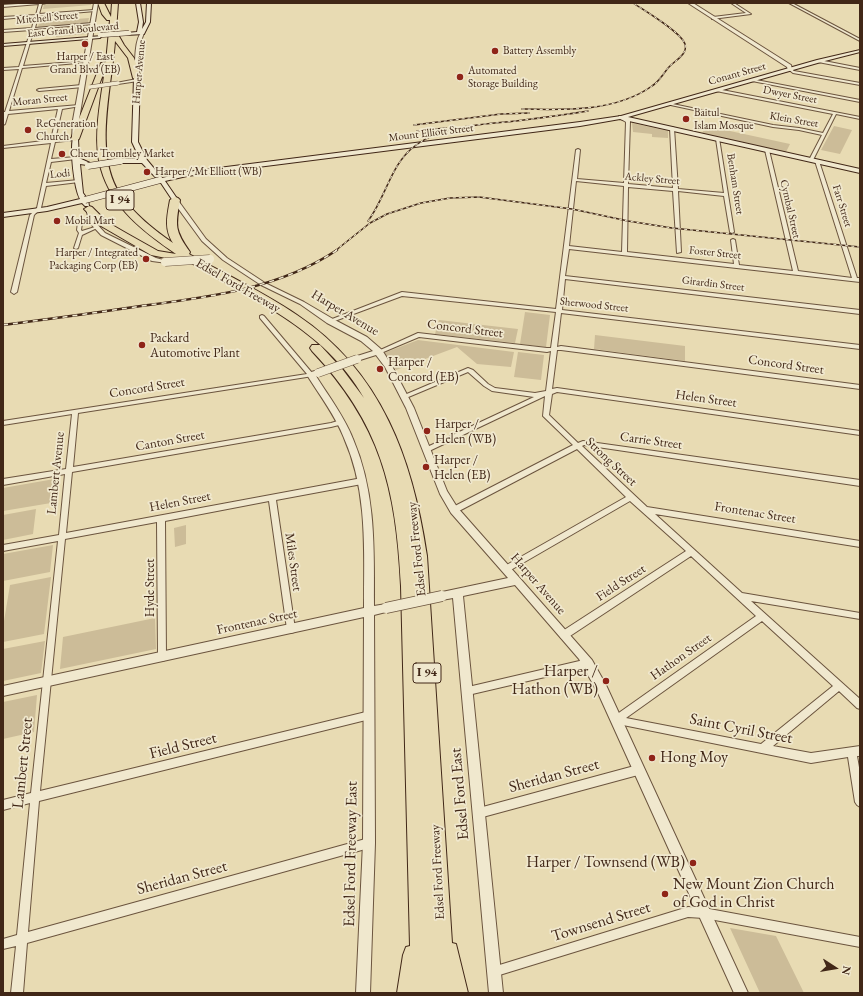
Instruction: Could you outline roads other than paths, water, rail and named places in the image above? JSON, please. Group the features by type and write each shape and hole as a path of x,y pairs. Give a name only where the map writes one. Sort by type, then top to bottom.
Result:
{"highway":[{"path":"101,3 105,14 109,19"},
{"name":"Edsel Ford Freeway","path":"111,3 106,59 95,143 97,169 102,184 115,206 128,222 150,240 235,283 294,318 330,349 353,374 371,399 389,432 400,459 412,500 420,556 441,919 443,993"},
{"name":"Edsel Ford Freeway","path":"115,3 102,152 107,175 120,200 138,221 186,259 195,270 245,296 294,329 318,349 357,397 373,425 388,460 402,510 407,552 414,712 422,993"},
{"path":"113,31 121,46 131,58 137,79"},
{"path":"75,139 106,59"},
{"path":"175,200 171,226 175,240 186,259"},
{"path":"87,205 104,224 155,253 186,259"},
{"path":"441,919 457,993"},
{"path":"408,993 419,928"}],"main road":[{"path":"138,3 142,32"},
{"path":"142,32 148,21 149,3"},
{"name":"East Grand Boulevard","path":"3,44 142,32"},
{"name":"Conant Street","path":"620,117 819,61 860,51"},
{"name":"Harper Avenue","path":"137,79 134,129 135,152 160,180 175,200"},
{"name":"Mount Elliott Street","path":"3,215 87,205 160,180 187,174 580,124 620,117 860,170"},
{"path":"75,139 80,193 87,205"},
{"path":"121,159 135,152"},
{"path":"76,159 80,162 88,164"},
{"path":"77,170 88,164 121,159 144,161"}],"street":[{"path":"3,124 5,113 41,3"},
{"path":"3,6 45,3"},
{"path":"3,147 75,139 96,3"},
{"path":"690,3 789,66 793,72 860,84"},
{"path":"713,18 749,14 733,3"},
{"path":"790,3 860,40"},
{"path":"3,18 94,11"},
{"name":"Mitchell Street","path":"3,31 92,24"},
{"name":"Harper Avenue","path":"137,79 139,44 142,32"},
{"path":"819,61 860,69"},
{"path":"3,70 86,62"},
{"path":"39,90 90,87 137,79"},
{"path":"752,80 860,100"},
{"name":"Dwyer Street","path":"717,90 860,118"},
{"name":"Klein Street","path":"668,104 773,126 824,134"},
{"name":"Moran Street","path":"5,113 79,106"},
{"path":"14,292 32,215 39,208 60,108"},
{"path":"814,160 824,134 835,113"},
{"path":"620,117 628,121 624,253"},
{"path":"672,128 679,252"},
{"name":"Benham Street","path":"718,139 732,232"},
{"name":"Strong Street","path":"578,150 546,416 631,497 742,596 860,705"},
{"name":"Cymbal Street","path":"767,150 796,273"},
{"path":"48,161 76,159"},
{"name":"Farr Street","path":"814,160 857,280"},
{"name":"Ackley Street","path":"575,180 727,195"},
{"name":"Lodi","path":"44,185 79,181"},
{"name":"Harper Avenue","path":"175,200 204,240 217,253 234,266 263,284 364,338 378,352 404,396 446,497 454,510 588,663 602,689 741,993"},
{"path":"81,233 95,228 91,221 87,205"},
{"path":"76,248 81,233 79,230 80,223"},
{"name":"Harper Avenue","path":"95,228 103,234 154,260 186,259 223,261 234,266"},
{"path":"733,240 737,266"},
{"name":"Foster Street","path":"567,247 857,280"},
{"path":"186,259 216,257 217,253"},
{"name":"Girardin Street","path":"563,277 860,312"},
{"name":"Sherwood Street","path":"330,321 400,294 559,311 860,347"},
{"path":"262,317 314,374 341,422 353,451 362,481 369,525 370,612"},
{"name":"Concord Street","path":"3,423 314,374 378,352 418,335 547,350 561,348 860,387"},
{"path":"404,396 468,370 494,390 535,395 549,393"},
{"name":"Helen Street","path":"427,450 557,390 860,433"},
{"name":"Lambert Avenue","path":"62,537 75,412"},
{"name":"Canton Street","path":"3,482 331,425 341,422"},
{"name":"Carrie Street","path":"454,510 583,443 860,483"},
{"name":"Helen Street","path":"3,548 362,481"},
{"path":"506,569 631,497"},
{"name":"Miles Street","path":"272,498 291,629"},
{"name":"Frontenac Street","path":"646,510 860,544"},
{"name":"Hyde Street","path":"161,518 162,657"},
{"name":"Lambert Street","path":"17,993 21,939 62,537"},
{"name":"Field Street","path":"564,635 692,552"},
{"name":"Frontenac Street","path":"3,691 516,581"},
{"name":"Edsel Ford East","path":"458,593 496,993"},
{"path":"742,596 860,616"},
{"name":"Edsel Ford Freeway East","path":"363,993 369,843 370,612"},
{"name":"Hathon Street","path":"616,720 762,616"},
{"path":"468,692 588,663"},
{"path":"762,749 839,686"},
{"name":"Field Street","path":"3,805 370,715"},
{"name":"Saint Cyril Street","path":"616,720 811,758 856,752"},
{"path":"856,752 860,802"},
{"name":"Sheridan Street","path":"479,813 638,770"},
{"name":"Sheridan Street","path":"3,944 369,843"},
{"name":"Townsend Street","path":"494,972 688,912 704,913 860,942"}],"railway":[{"path":"522,109 572,109 606,105 622,101 638,94 657,82 670,66 683,54 685,51 685,44 682,39 670,28 633,3"},
{"path":"368,221 374,213 391,177 401,161 407,153 430,137 458,128 588,111"},
{"path":"414,125 501,114 529,113"},
{"path":"417,131 446,128"},
{"path":"335,251 370,223 387,214 421,203 450,198 479,197 572,209 628,221 672,228 860,247"},
{"path":"3,325 218,295 291,274 315,263 337,250"}],"place":[{"name":"Harper / East Grand Blvd (EB)","path":"85,44"},
{"name":"Battery Assembly","path":"495,51"},
{"name":"Automated Storage Building","path":"460,77"},
{"name":"Baitul Islam Mosque","path":"686,119"},
{"name":"ReGeneration Church","path":"28,130"},
{"name":"Chene Trombley Market","path":"62,154"},
{"name":"Harper / Mt Elliott (WB)","path":"147,172"},
{"name":"Mobil Mart","path":"57,221"},
{"name":"Harper / Integrated Packaging Corp (EB)","path":"146,259"},
{"name":"Packard Automotive Plant","path":"142,345"},
{"name":"Harper / Concord (EB)","path":"380,369"},
{"name":"Harper / Helen (WB)","path":"427,431"},
{"name":"Harper / Helen (EB)","path":"426,467"},
{"name":"Harper / Hathon (WB)","path":"606,681"},
{"name":"Hong Moy","path":"652,758"},
{"name":"Harper / Townsend (WB)","path":"693,863"},
{"name":"New Mount Zion Church of God in Christ","path":"665,894"}]}
